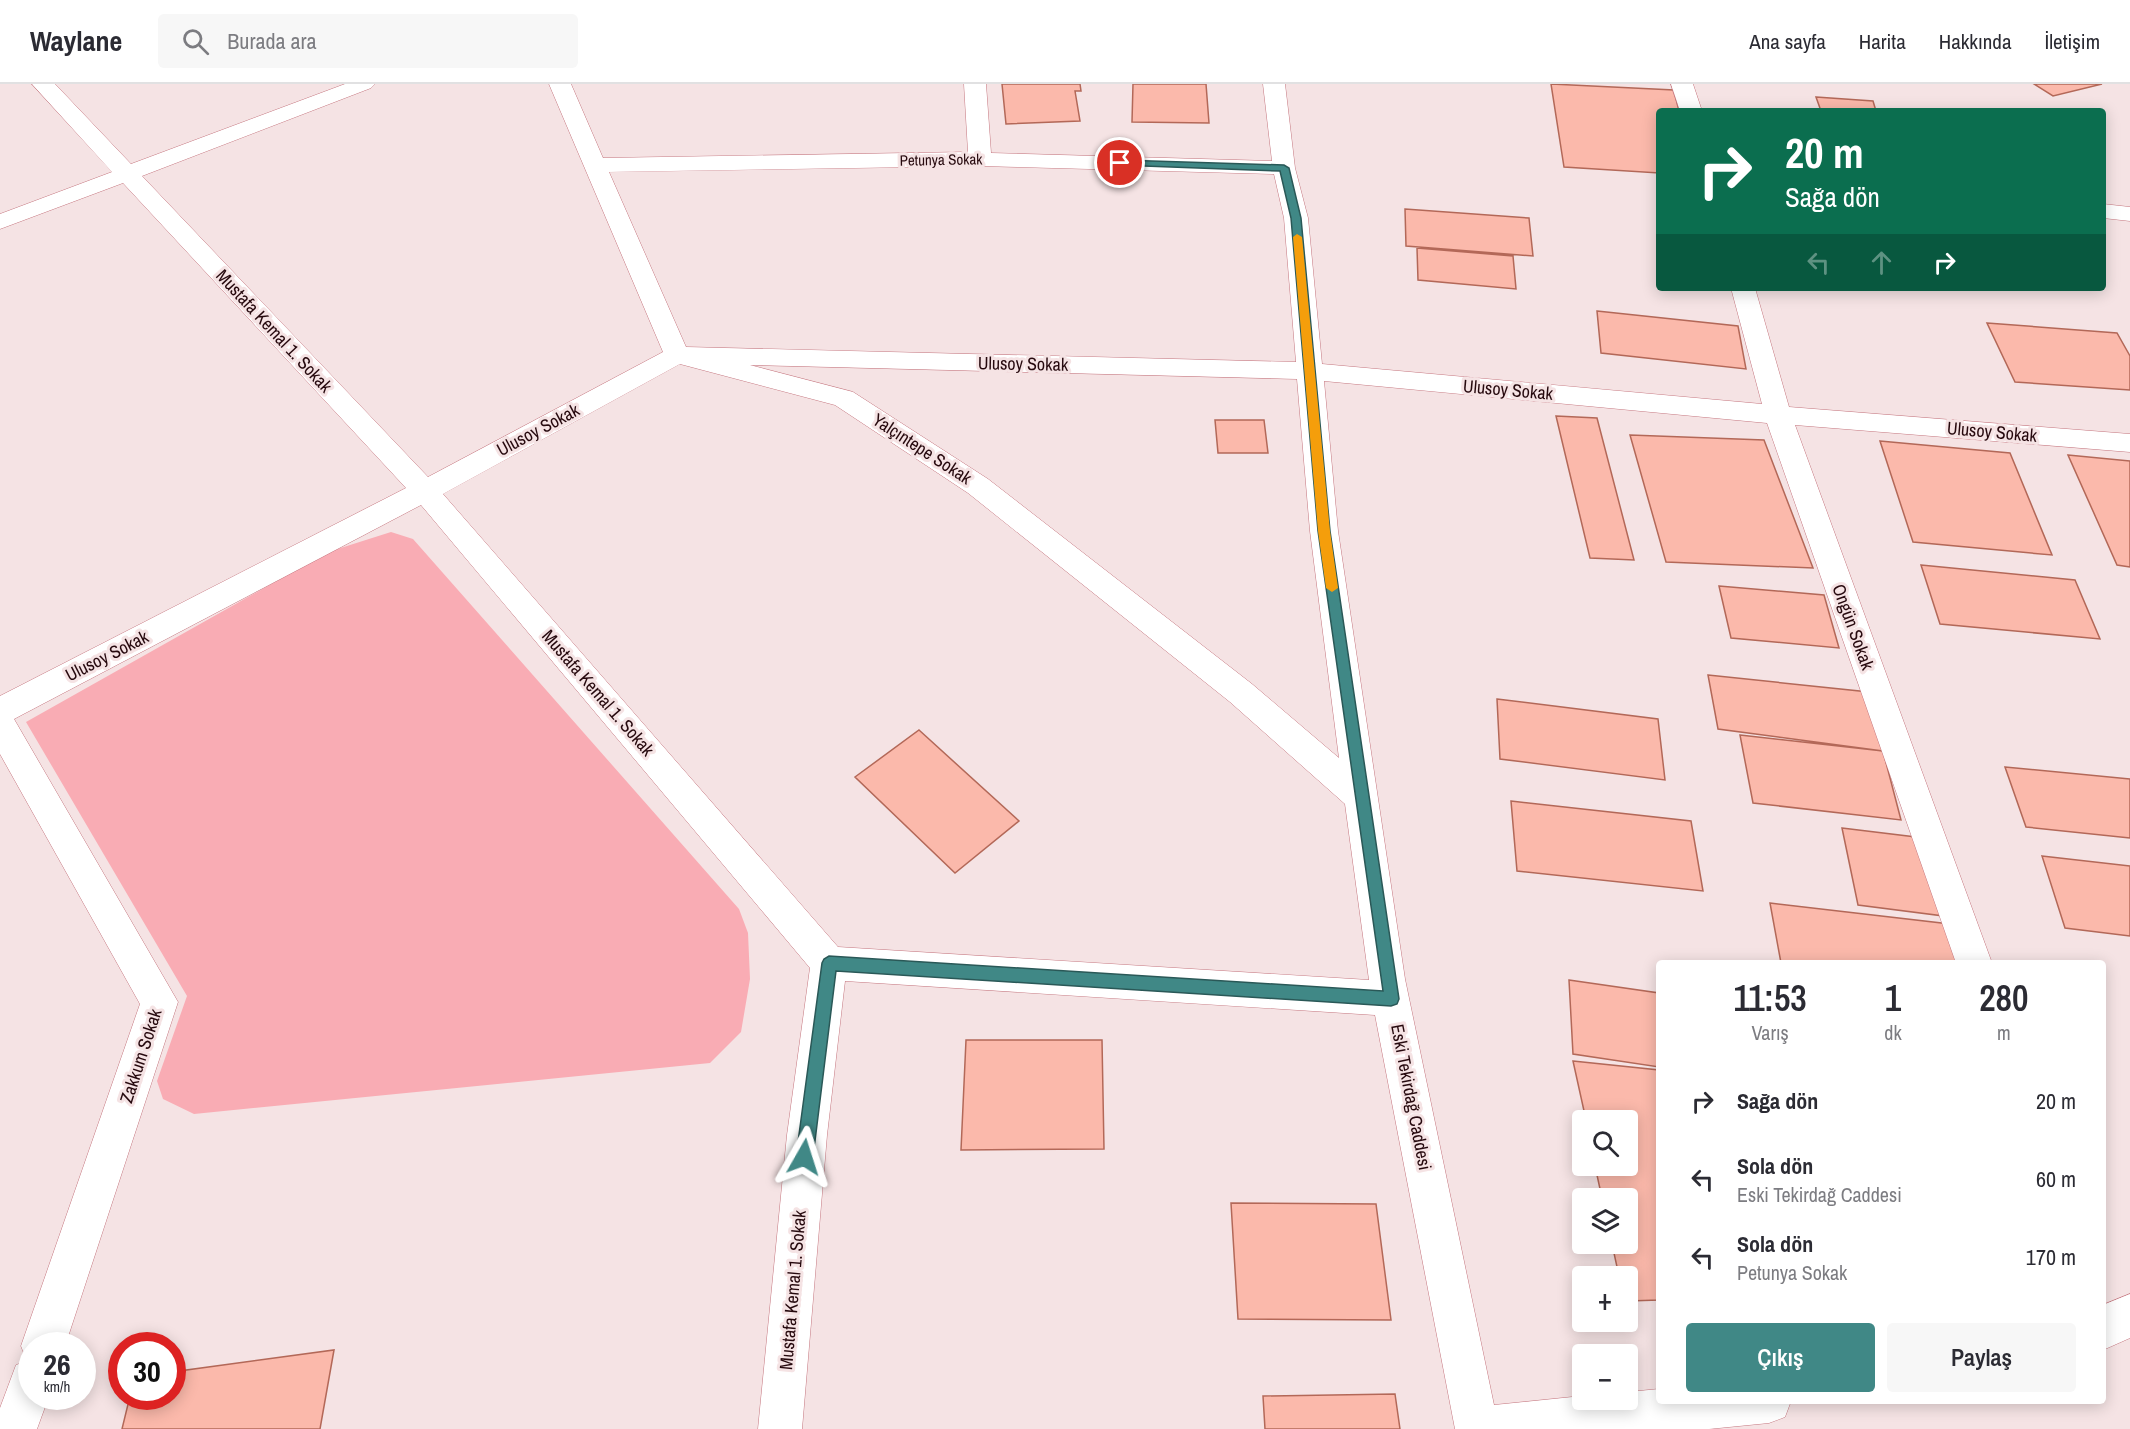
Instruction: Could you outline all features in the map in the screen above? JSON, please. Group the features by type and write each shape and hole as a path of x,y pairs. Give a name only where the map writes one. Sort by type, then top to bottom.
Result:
{"street":[{"name":"Mustafa Kemal 1. Sokak","path":"43,84 126,176 425,491 829,963 807,1135 780,1429"},
{"path":"0,222 364,84"},
{"path":"560,84 597,165 677,355"},
{"path":"975,84 980,159"},
{"name":"Eski Tekirdağ Caddesi","path":"1274,84 1284,168 1296,218 1324,531 1391,999 1477,1429"},
{"path":"1682,84 1690,108"},
{"name":"Petunya Sokak","path":"597,165 980,159 1284,168"},
{"path":"2106,211 2130,214"},
{"name":"Ongün Sokak","path":"1744,291 1778,415 1973,960"},
{"name":"Ulusoy Sokak","path":"0,711 425,491 677,355 1309,371 1778,415 2130,443"},
{"name":"Yalçıntepe Sokak","path":"677,355 844,398 978,486 1241,693 1362,798"},
{"name":"Zakkum Sokak","path":"0,724 159,1002 48,1332"},
{"path":"829,963 1391,999"},
{"path":"1477,1429 1738,1404"},
{"path":"15,1429 22,1410"}],"shaded area":[{"path":"391,532 413,539 739,909 748,933 750,979 741,1032 710,1063 194,1114 163,1099 157,1081 187,996 26,722 328,552"}],"building":[{"path":"1002,84 1080,84 1081,91 1075,91 1080,121 1006,124"},
{"path":"1133,84 1206,84 1209,123 1132,122"},
{"path":"1551,84 1674,90 1678,108 1656,108 1656,173 1564,167"},
{"path":"2034,84 2102,84 2053,96"},
{"path":"1816,97 1873,101 1875,108 1820,108"},
{"path":"1405,209 1529,218 1533,256 1406,246"},
{"path":"1417,248 1513,256 1516,289 1418,280"},
{"path":"1597,311 1738,326 1746,369 1601,353"},
{"path":"1987,323 2117,333 2130,356 2130,390 2015,382"},
{"path":"1556,416 1597,418 1634,560 1590,558"},
{"path":"1215,420 1264,420 1268,453 1218,453"},
{"path":"1630,435 1764,440 1813,568 1666,562"},
{"path":"1880,441 2010,453 2052,555 1913,542"},
{"path":"2068,455 2130,461 2130,567 2117,565"},
{"path":"1921,565 2075,580 2100,639 1940,624"},
{"path":"1719,586 1824,595 1839,648 1731,638"},
{"path":"1708,675 1869,692 1883,751 1718,729"},
{"path":"1497,699 1658,719 1665,780 1500,759"},
{"path":"919,730 1019,821 955,873 855,777"},
{"path":"1740,735 1883,751 1901,820 1753,803"},
{"path":"2005,767 2130,779 2130,838 2026,827"},
{"path":"1511,801 1691,821 1703,891 1517,871"},
{"path":"1842,828 1924,838 1944,916 1858,905"},
{"path":"2042,856 2130,866 2130,936 2065,928"},
{"path":"1770,903 1950,924 1960,960 1780,960"},
{"path":"1569,980 1656,993 1656,1067 1573,1054"},
{"path":"966,1040 1102,1040 1104,1149 961,1150"},
{"path":"1573,1061 1656,1070 1656,1300 1638,1301 1638,1266 1617,1266 1614,1254 1638,1254 1638,1188 1600,1188 1597,1176 1638,1176 1638,1110 1584,1110"},
{"path":"1231,1203 1376,1204 1391,1320 1238,1319"},
{"path":"334,1350 320,1429 122,1429 127,1410 186,1410 186,1370"},
{"path":"1395,1394 1400,1429 1265,1429 1263,1396"}],"slow traffic":[{"path":"1297,237 1324,531 1332,588"}],"route":[{"path":"804,1157 829,963 1391,999 1324,531 1296,218 1284,168 1120,163"}]}
